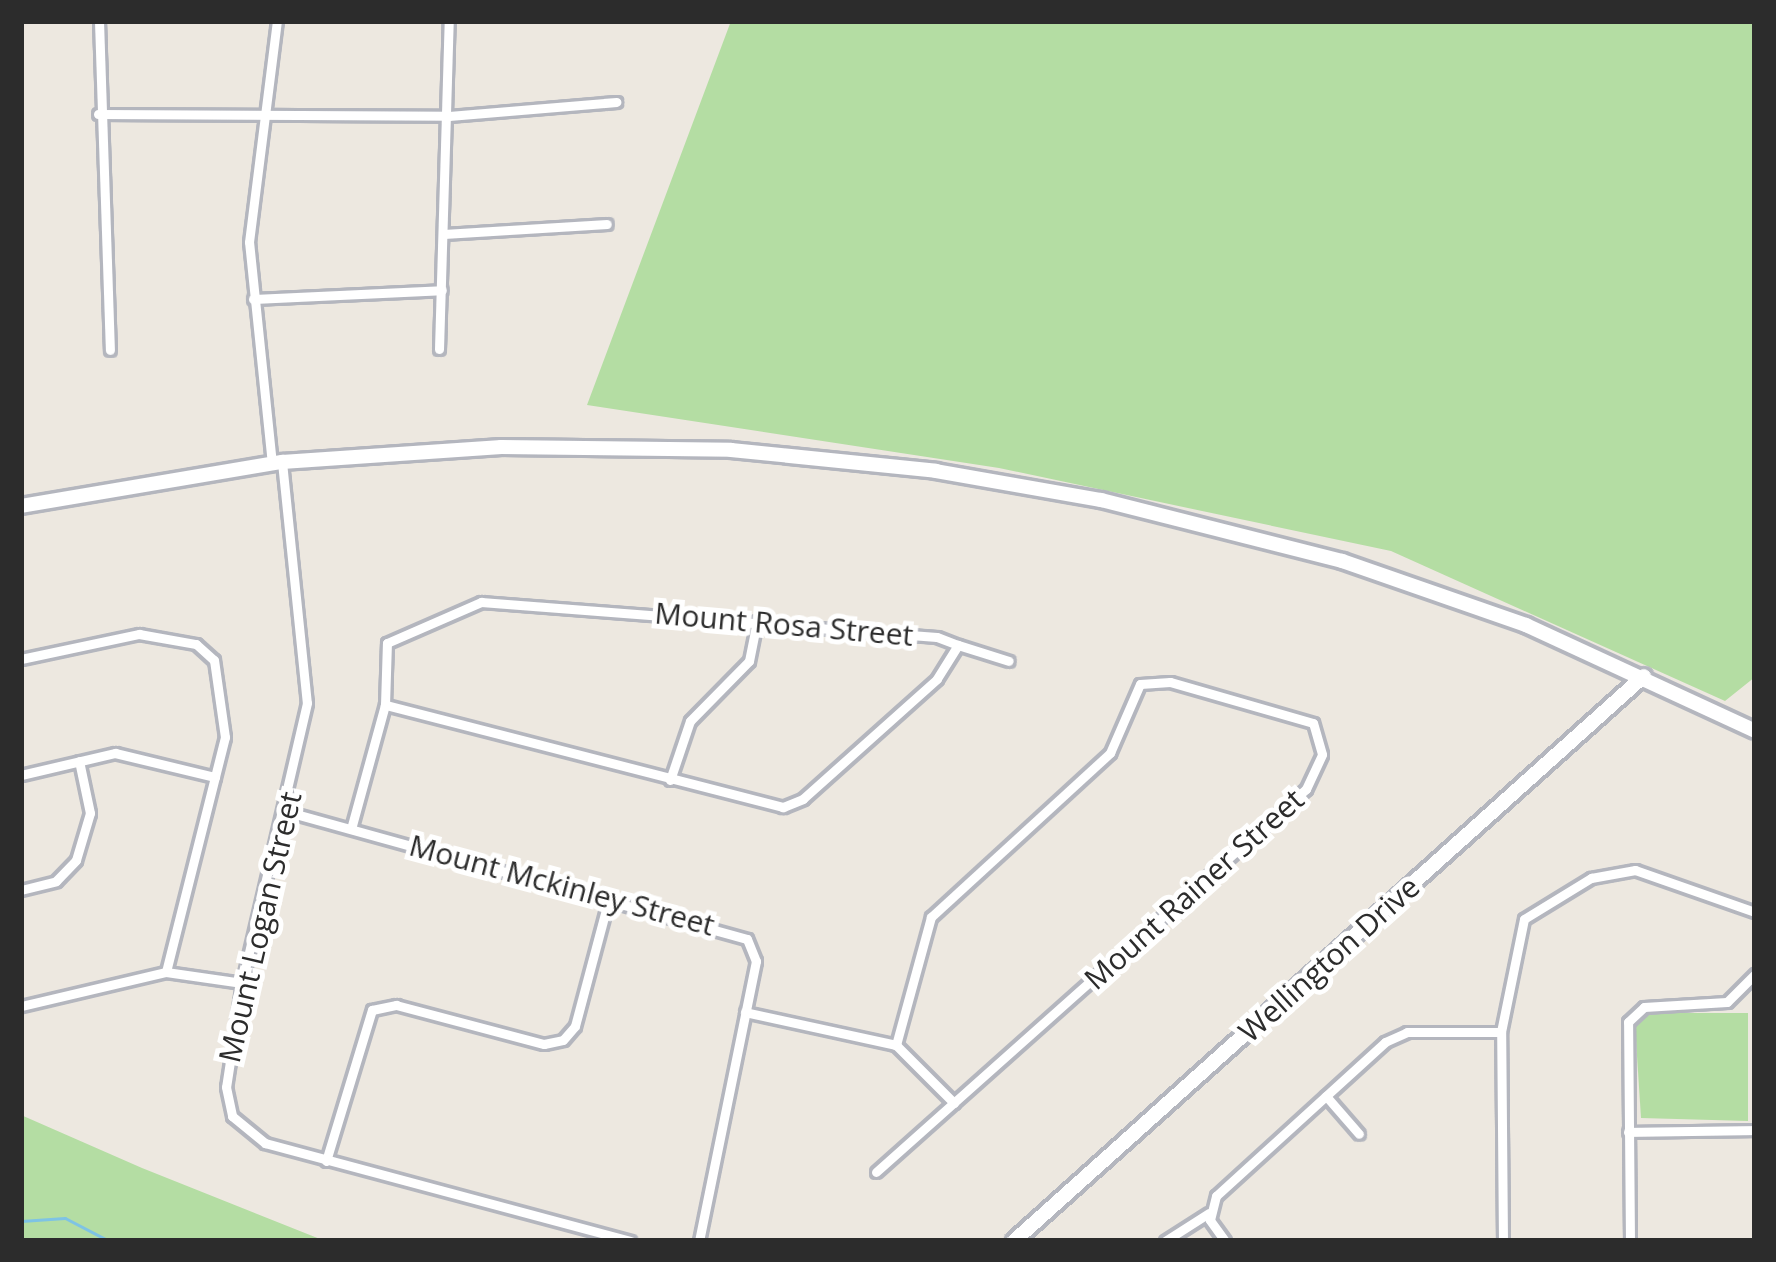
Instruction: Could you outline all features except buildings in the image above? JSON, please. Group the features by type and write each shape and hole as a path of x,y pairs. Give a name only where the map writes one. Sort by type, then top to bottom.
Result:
{"main road":[{"path":"21,506 277,463 501,447 668,448 1003,481 1342,561 1644,676 1755,730"},
{"name":"Wellington Drive","path":"1017,1240 1644,676"}],"street":[{"path":"99,21 98,114 110,350"},
{"name":"Mount Logan Street","path":"277,21 249,242 308,703 242,982 226,1087 232,1116 265,1143 630,1241"},
{"path":"439,349 449,21"},
{"path":"98,114 266,119 449,116 616,102"},
{"path":"444,234 607,224"},
{"path":"253,299 442,290"},
{"name":"Mount Rosa Street","path":"351,829 385,705 390,638 481,602 758,621 958,645 948,669 793,804 773,807 385,705"},
{"path":"670,780 690,721 749,661 758,621"},
{"path":"21,659 122,635 196,644 214,660 224,688 215,777 166,972"},
{"path":"958,645 1009,662"},
{"name":"Mount Rainer Street","path":"876,1172 1313,782 1322,754 1307,718 1169,682 1140,684 1110,753 931,917 896,1045"},
{"path":"21,776 115,753 215,777"},
{"path":"21,890 56,881 76,860 90,814 80,761"},
{"name":"Mount Mckinley Street","path":"285,811 747,939 756,961 699,1241"},
{"path":"1503,1241 1501,1032 1520,925 1591,878 1634,870 1755,912"},
{"path":"326,1161 372,1010 396,1005 544,1044 563,1040 575,1026 609,898"},
{"path":"21,1006 166,972 242,982"},
{"path":"1630,1241 1628,1022 1635,1012 1727,1002 1755,974"},
{"path":"745,1012 896,1045 954,1103"},
{"path":"1165,1241 1209,1213 1221,1190 1402,1033 1501,1032"},
{"path":"1326,1096 1360,1135"},
{"path":"1628,1132 1755,1130"},
{"path":"1209,1213 1225,1241"}],"green space":[{"path":"731,21 1755,21 1755,677 1725,701 1391,551 999,468 587,405"},
{"path":"1644,1013 1748,1013 1748,1121 1641,1118 1635,1025"},
{"path":"21,1115 142,1168 325,1241 21,1241"}],"waterway":[{"path":"21,1221 65,1218 109,1241"}]}
